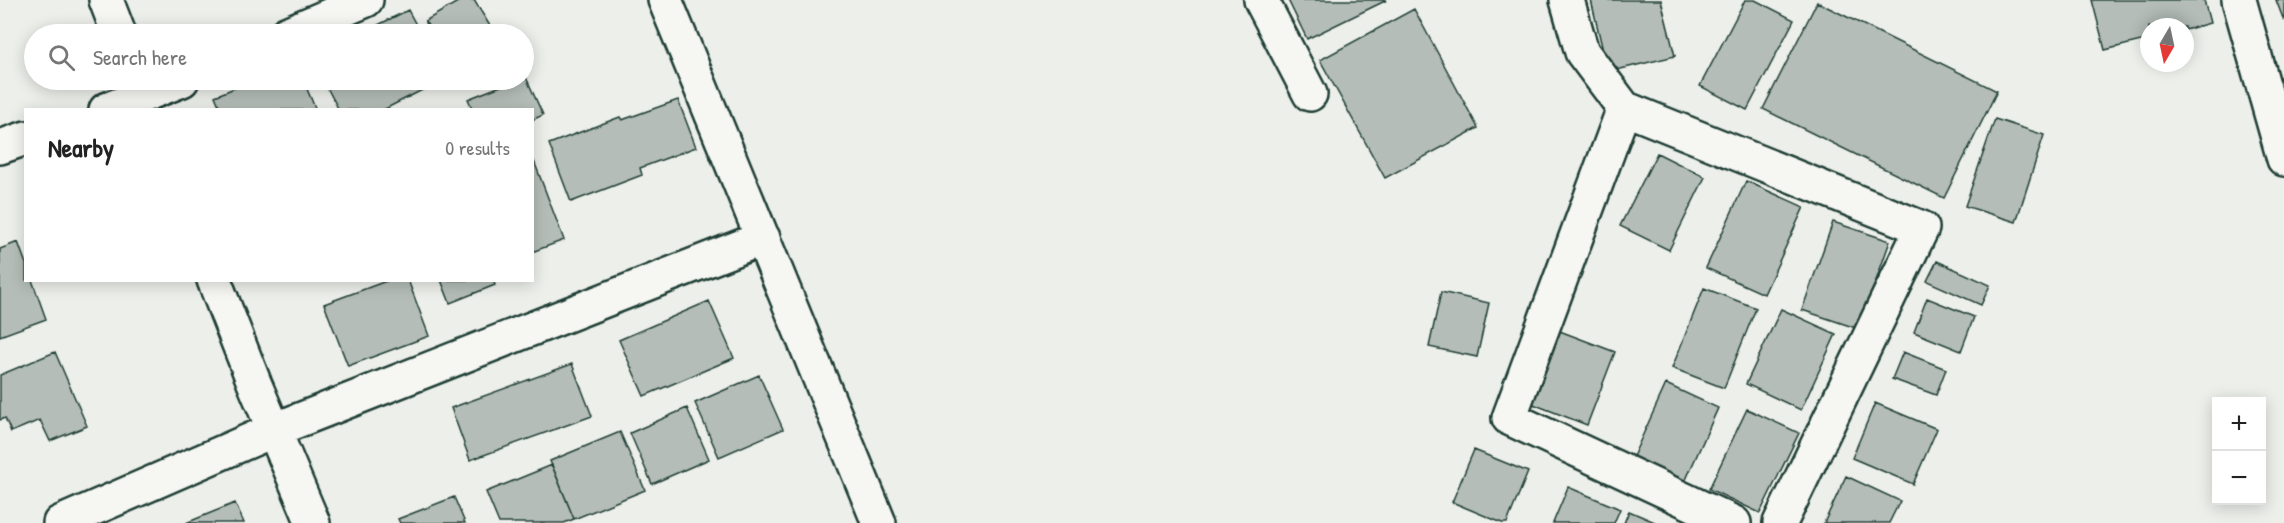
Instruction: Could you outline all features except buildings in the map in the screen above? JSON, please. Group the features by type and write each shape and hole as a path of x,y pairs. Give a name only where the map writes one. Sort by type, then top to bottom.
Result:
{"street":[{"path":"106,0 115,24"},
{"path":"310,24 366,0"},
{"path":"665,0 879,523"},
{"path":"1261,0 1310,94"},
{"path":"1567,0 1582,52 1624,108 1922,228 1780,523"},
{"path":"2239,0 2284,159"},
{"path":"110,108 142,95"},
{"path":"1624,108 1509,418 1734,523"},
{"path":"0,147 24,139"},
{"path":"60,523 274,430 763,238"},
{"path":"215,282 313,523"}]}
